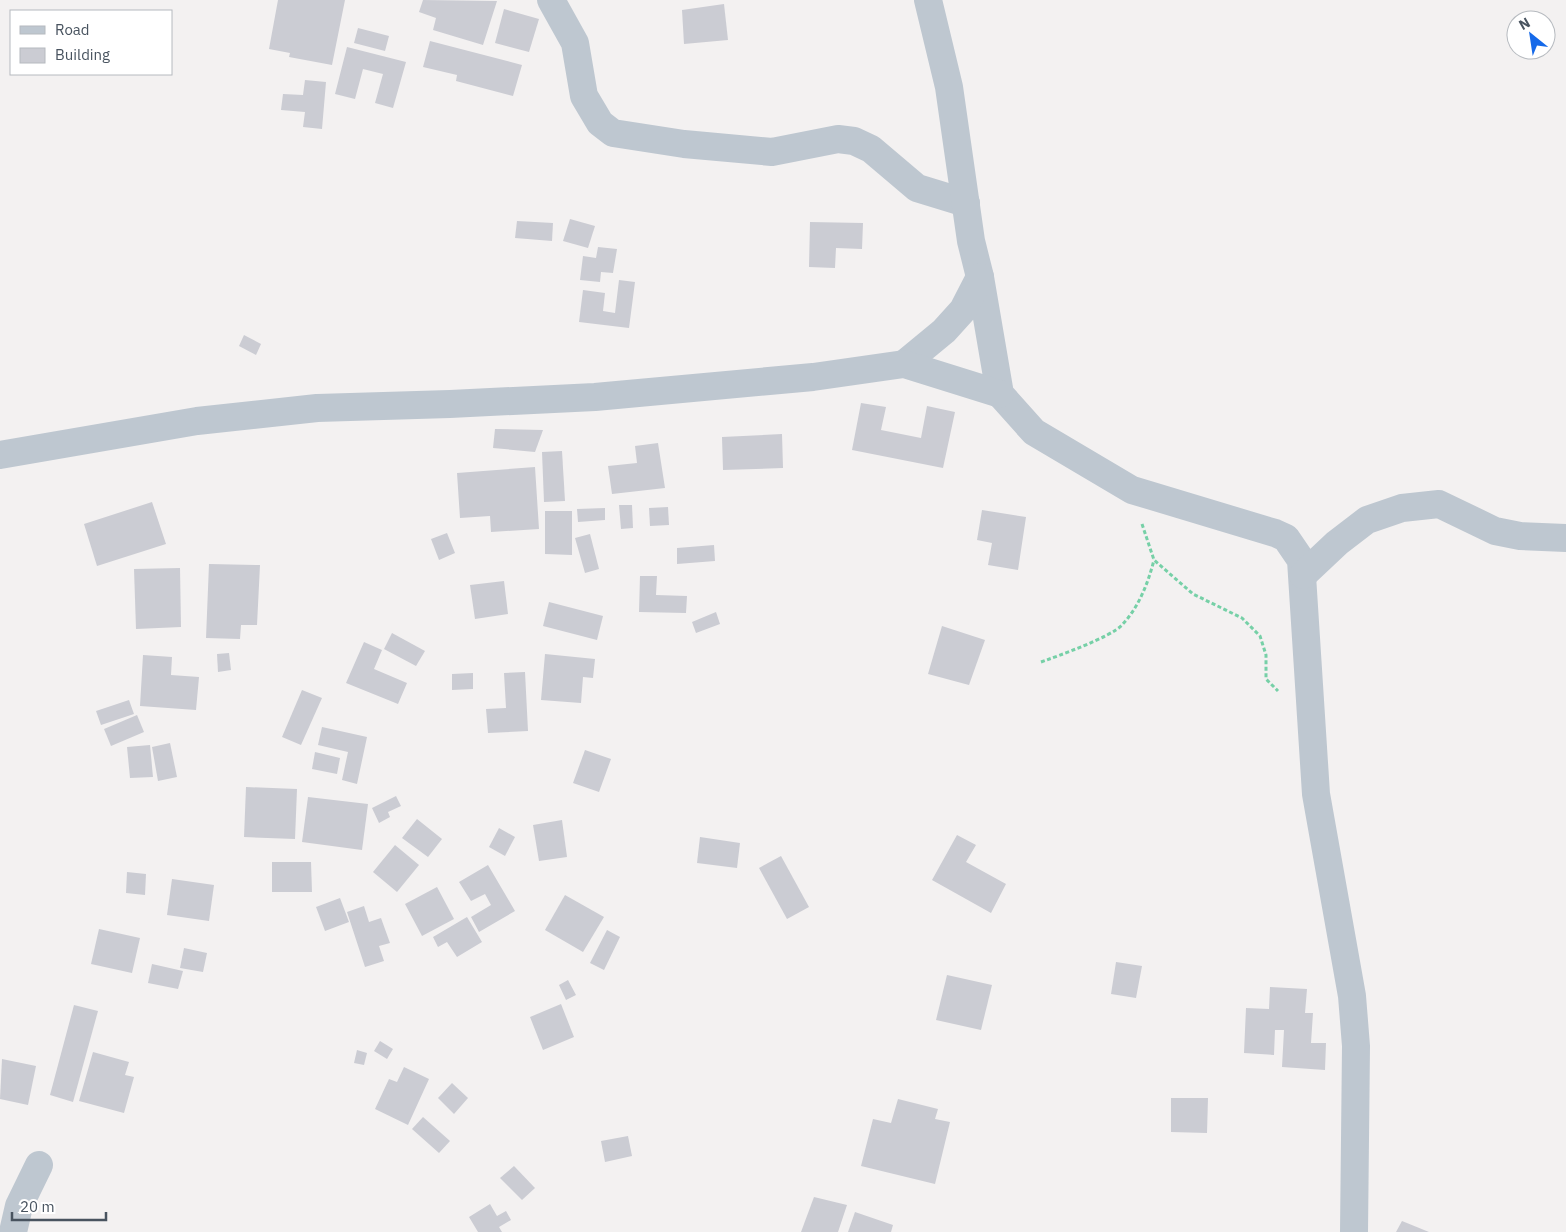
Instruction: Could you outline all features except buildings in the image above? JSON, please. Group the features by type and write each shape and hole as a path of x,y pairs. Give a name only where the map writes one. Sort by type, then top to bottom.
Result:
{"street":[{"path":"551,0 576,43 584,96 600,123 613,133 684,144 772,152 838,139 854,141 871,149 917,188 966,203"},
{"path":"928,0 949,86 971,241 980,278 1000,394"},
{"path":"904,364 944,331 963,310 980,278"},
{"path":"0,455 197,421 316,408 595,397 813,377 904,364 1000,394 1034,432 1132,490 1286,538 1301,560 1316,794 1352,996 1356,1046 1354,1232"},
{"path":"1302,575 1337,543 1367,520 1402,508 1439,504 1495,531 1520,536 1566,538"},
{"path":"13,1232 19,1206 39,1165"}],"path":[{"path":"1041,662 1078,648 1121,626 1147,588 1154,560 1132,490"},
{"path":"1154,560 1194,594 1242,618 1260,636 1266,654 1266,679 1311,721"}]}
